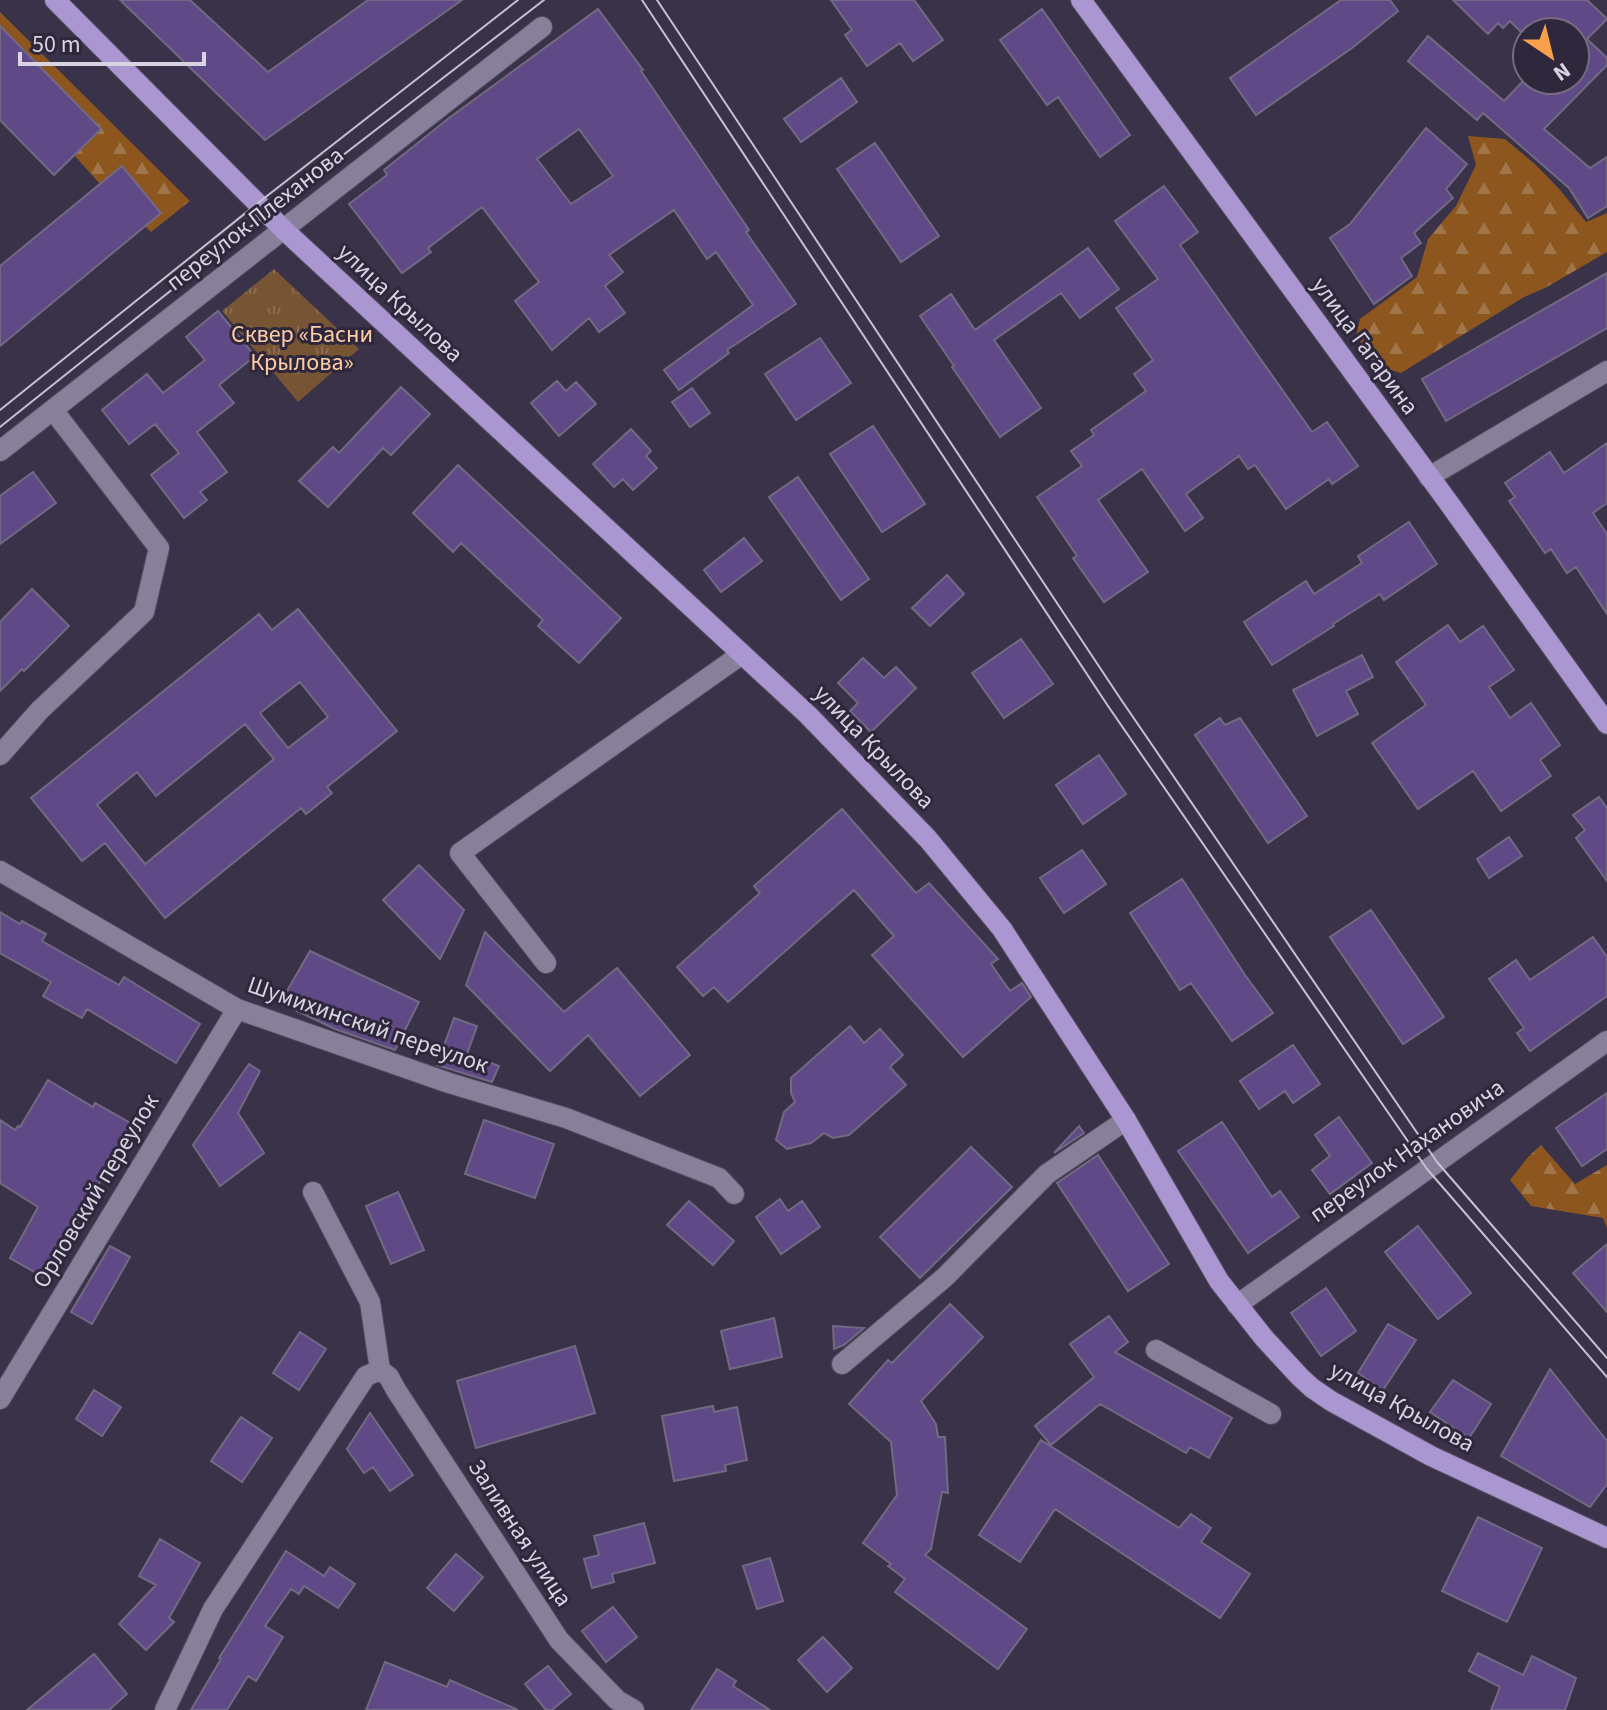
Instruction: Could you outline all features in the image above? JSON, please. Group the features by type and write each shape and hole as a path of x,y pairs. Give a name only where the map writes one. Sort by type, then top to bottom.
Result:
{"main road":[{"name":"улица Крылова","path":"55,0 284,230 808,715 928,839 1002,929 1126,1120 1219,1281 1300,1377 1331,1401 1431,1456 1607,1538"},
{"name":"улица Гагарина","path":"1081,0 1607,724"}],"street":[{"name":"переулок Плеханова","path":"0,451 542,27"},
{"path":"1429,477 1607,371"},
{"path":"0,755 40,710 144,612 159,548 53,410"},
{"path":"546,963 460,853 742,654"},
{"name":"Шумихинский переулок","path":"0,871 237,1009 449,1083 566,1118 719,1178 734,1194"},
{"name":"Орловский переулок","path":"0,1399 237,1009"},
{"name":"переулок Нахановича","path":"1237,1305 1607,1041"},
{"path":"842,1364 945,1277 1047,1174 1126,1120"},
{"name":"Заливная улица","path":"313,1192 370,1302 380,1370 389,1377 559,1640 617,1700 634,1710"},
{"path":"1156,1350 1271,1414"},
{"path":"165,1710 213,1609 366,1376 380,1370"}],"green space":[{"path":"0,12 190,201 151,232 145,226 161,213 123,166 100,184 74,155 100,129 0,26"},
{"path":"1468,136 1505,139 1537,166 1586,222 1607,213 1607,252 1524,297 1401,373 1377,366 1356,336 1360,319 1417,277 1428,239 1456,206 1476,165"},
{"name":"Сквер «Басни Крылова»","path":"274,269 359,349 298,402 222,311"},
{"path":"1541,1145 1575,1184 1607,1165 1607,1228 1603,1218 1531,1206 1510,1180"}],"building":[{"path":"120,0 190,0 268,72 368,0 462,0 265,140"},
{"path":"831,0 914,0 943,40 913,61 900,43 867,66 845,35 852,30"},
{"path":"1341,0 1390,0 1398,11 1352,48 1256,115 1230,78"},
{"path":"1453,0 1587,0 1607,19 1591,35 1591,16 1511,16 1511,22 1503,28 1498,23 1488,34"},
{"path":"598,9 643,70 749,230 746,232 796,304 727,350 729,353 679,390 664,370 753,305 716,252 707,259 674,210 609,255 623,272 605,286 625,313 599,332 589,318 552,350 515,301 539,282 482,207 428,248 431,252 402,273 349,204 387,175 384,170 449,118","holes":["579,129 613,176 571,204 537,159"]},
{"path":"1042,9 1130,135 1100,157 1058,97 1047,105 1000,40"},
{"path":"0,26 101,129 54,175 0,120"},
{"path":"1428,36 1504,101 1511,94 1576,96 1544,129 1590,168 1607,157 1607,206 1588,218 1569,188 1483,113 1477,120 1408,61"},
{"path":"1591,43 1607,58 1607,65 1591,81"},
{"path":"841,78 857,102 801,142 784,119"},
{"path":"1426,128 1467,164 1446,189 1453,198 1414,233 1421,243 1401,258 1412,276 1374,304 1330,238 1350,224"},
{"path":"875,143 939,236 901,262 837,169"},
{"path":"122,166 161,213 0,346 0,266"},
{"path":"1164,186 1198,232 1180,245 1312,432 1327,422 1358,466 1332,484 1329,479 1286,509 1255,465 1248,469 1239,456 1186,494 1203,518 1185,531 1142,469 1098,500 1148,572 1104,602 1073,558 1077,556 1037,497 1082,466 1071,451 1094,435 1091,430 1146,391 1134,374 1153,360 1116,308 1158,279 1115,221"},
{"path":"1088,248 1119,289 1080,318 1061,293 994,340 1041,408 1000,437 920,316 951,294 975,330"},
{"path":"1607,273 1607,328 1446,421 1422,379"},
{"path":"218,311 255,356 219,385 234,403 197,432 227,472 200,492 207,500 184,518 151,475 179,453 155,424 129,444 102,410 147,374 163,393 205,360 186,337"},
{"path":"820,338 851,383 796,420 765,374"},
{"path":"557,381 566,391 576,382 596,404 559,436 531,403"},
{"path":"401,387 430,414 391,455 383,448 328,507 299,481 333,447 339,453"},
{"path":"692,388 710,413 690,427 672,402"},
{"path":"873,426 925,504 882,532 830,454"},
{"path":"631,429 651,451 646,456 657,468 633,490 623,479 614,487 593,464"},
{"path":"1607,443 1607,503 1593,513 1607,534 1607,614 1576,567 1567,573 1551,549 1545,553 1509,501 1515,497 1505,483 1550,452 1564,473"},
{"path":"458,465 621,618 579,663 538,626 543,620 461,543 453,552 413,513"},
{"path":"33,472 56,503 0,544 0,496"},
{"path":"798,477 869,579 841,600 769,497"},
{"path":"1409,522 1437,564 1384,600 1380,594 1272,665 1244,622 1306,581 1314,594 1362,563 1358,556"},
{"path":"744,538 762,561 721,592 704,570"},
{"path":"947,575 964,594 930,626 912,608"},
{"path":"32,589 69,626 0,691 0,622"},
{"path":"298,609 397,731 327,787 332,793 306,814 301,808 165,918 105,843 82,861 31,798 259,614 272,630","holes":["300,682 328,717 288,748 260,713","245,724 274,759 145,864 97,805 137,772 156,796"]},
{"path":"1448,625 1460,642 1483,626 1514,670 1489,687 1510,718 1531,703 1560,745 1540,760 1551,776 1501,811 1473,771 1418,809 1372,743 1426,705 1396,662"},
{"path":"1021,639 1053,684 1004,718 972,673"},
{"path":"1362,655 1373,677 1346,691 1358,714 1317,736 1293,690"},
{"path":"863,658 884,678 896,667 916,688 871,732 850,711 858,703 838,683"},
{"path":"1220,718 1225,725 1240,718 1307,816 1268,843 1195,735"},
{"path":"1099,755 1126,794 1083,824 1056,785"},
{"path":"1599,797 1607,808 1607,881 1576,838 1585,830 1573,815"},
{"path":"842,809 916,893 929,883 998,959 991,964 1010,991 1022,983 1031,997 963,1057 872,955 894,936 854,890 728,1002 714,987 703,996 677,967 760,893 754,886"},
{"path":"1509,837 1522,856 1489,878 1477,859"},
{"path":"1082,850 1106,884 1064,913 1040,878"},
{"path":"419,865 464,910 440,959 383,900"},
{"path":"1182,879 1273,1013 1232,1041 1191,983 1180,990 1130,913"},
{"path":"1371,910 1444,1017 1403,1044 1330,937"},
{"path":"0,912 46,934 42,941 119,985 124,977 200,1024 176,1063 87,1009 82,1018 43,996 51,982 0,953"},
{"path":"485,932 564,1012 617,968 690,1055 640,1096 588,1035 550,1071 466,985"},
{"path":"1593,937 1607,957 1607,996 1530,1051 1517,1033 1524,1028 1489,979 1516,960 1530,980"},
{"path":"310,951 419,1002 395,1050 335,1029 280,1003"},
{"path":"454,1018 477,1026 467,1054 499,1066 492,1082 437,1065"},
{"path":"850,1026 864,1043 880,1029 903,1055 890,1067 906,1085 849,1135 833,1138 824,1133 811,1143 787,1149 776,1140 784,1112 795,1102 791,1093 791,1078"},
{"path":"1293,1045 1320,1084 1293,1103 1285,1091 1259,1109 1240,1081"},
{"path":"249,1064 260,1071 238,1113 264,1153 220,1186 193,1145"},
{"path":"48,1080 93,1107 95,1103 132,1124 43,1277 10,1258 38,1207 0,1183 0,1120 15,1130 20,1127"},
{"path":"1607,1093 1607,1149 1582,1166 1556,1128"},
{"path":"1339,1117 1372,1163 1330,1194 1312,1170 1330,1156 1315,1135"},
{"path":"484,1120 554,1144 535,1198 465,1174"},
{"path":"1222,1122 1272,1197 1280,1191 1299,1217 1248,1253 1178,1151"},
{"path":"1079,1126 1084,1133 1054,1153"},
{"path":"971,1147 1012,1187 920,1278 880,1237"},
{"path":"1098,1155 1169,1264 1128,1291 1057,1183"},
{"path":"398,1192 424,1250 391,1264 366,1206"},
{"path":"780,1199 788,1211 802,1201 820,1227 781,1254 756,1217"},
{"path":"689,1201 734,1241 713,1265 667,1225"},
{"path":"1418,1226 1471,1293 1438,1319 1385,1252"},
{"path":"1607,1244 1607,1312 1573,1273"},
{"path":"110,1246 130,1257 92,1324 71,1312"},
{"path":"1326,1288 1356,1331 1321,1356 1291,1313"},
{"path":"950,1304 983,1337 921,1401 936,1424 938,1437 945,1437 948,1493 942,1492 931,1549 925,1555 1027,1629 998,1669 895,1592 905,1579 863,1543 897,1495 891,1442 849,1404 888,1360 892,1363"},
{"path":"1109,1316 1128,1342 1115,1352 1232,1418 1209,1458 1190,1447 1186,1453 1100,1404 1051,1445 1035,1426 1094,1377 1070,1344"},
{"path":"774,1318 782,1357 730,1369 721,1331"},
{"path":"1388,1324 1416,1340 1383,1390 1358,1373"},
{"path":"833,1326 864,1328 844,1345 834,1349"},
{"path":"300,1332 326,1349 299,1390 273,1373"},
{"path":"575,1346 595,1413 476,1448 457,1381"},
{"path":"1550,1369 1607,1441 1607,1484 1590,1507 1501,1456"},
{"path":"1453,1380 1491,1404 1469,1438 1430,1412"},
{"path":"94,1390 121,1407 102,1436 76,1419"},
{"path":"713,1406 714,1412 737,1407 747,1460 725,1465 726,1471 674,1481 662,1416"},
{"path":"370,1413 413,1475 390,1491 373,1467 364,1473 347,1449"},
{"path":"241,1417 272,1438 242,1482 211,1461"},
{"path":"1041,1440 1179,1528 1191,1514 1211,1528 1201,1542 1250,1574 1220,1618 1055,1509 1020,1562 979,1535"},
{"path":"1478,1517 1542,1548 1507,1622 1442,1591"},
{"path":"644,1523 655,1563 612,1574 614,1582 592,1588 584,1559 599,1555 594,1536"},
{"path":"160,1539 200,1563 169,1618 174,1622 146,1650 119,1624 156,1585 139,1576"},
{"path":"286,1551 324,1576 330,1567 355,1584 338,1608 304,1586 299,1594 291,1589 265,1626 283,1637 256,1681 248,1676 227,1710 191,1710 219,1658"},
{"path":"456,1554 483,1577 454,1611 427,1588"},
{"path":"770,1558 783,1601 757,1609 743,1566"},
{"path":"613,1607 637,1637 606,1662 582,1631"},
{"path":"823,1637 852,1668 827,1692 798,1660"},
{"path":"1478,1653 1523,1675 1532,1656 1576,1678 1565,1710 1491,1710 1500,1687 1469,1671"},
{"path":"94,1654 127,1694 109,1710 27,1710"},
{"path":"385,1662 447,1687 450,1680 518,1710 366,1710"},
{"path":"548,1666 571,1694 552,1710 546,1710 525,1684"},
{"path":"717,1669 736,1681 733,1686 770,1710 691,1710"}],"tram line":[{"path":"0,410 518,0"},
{"path":"0,427 268,213 544,0"},
{"path":"642,0 1108,706 1427,1169 1607,1377"},
{"path":"657,0 1120,698 1437,1162 1607,1358"}]}
